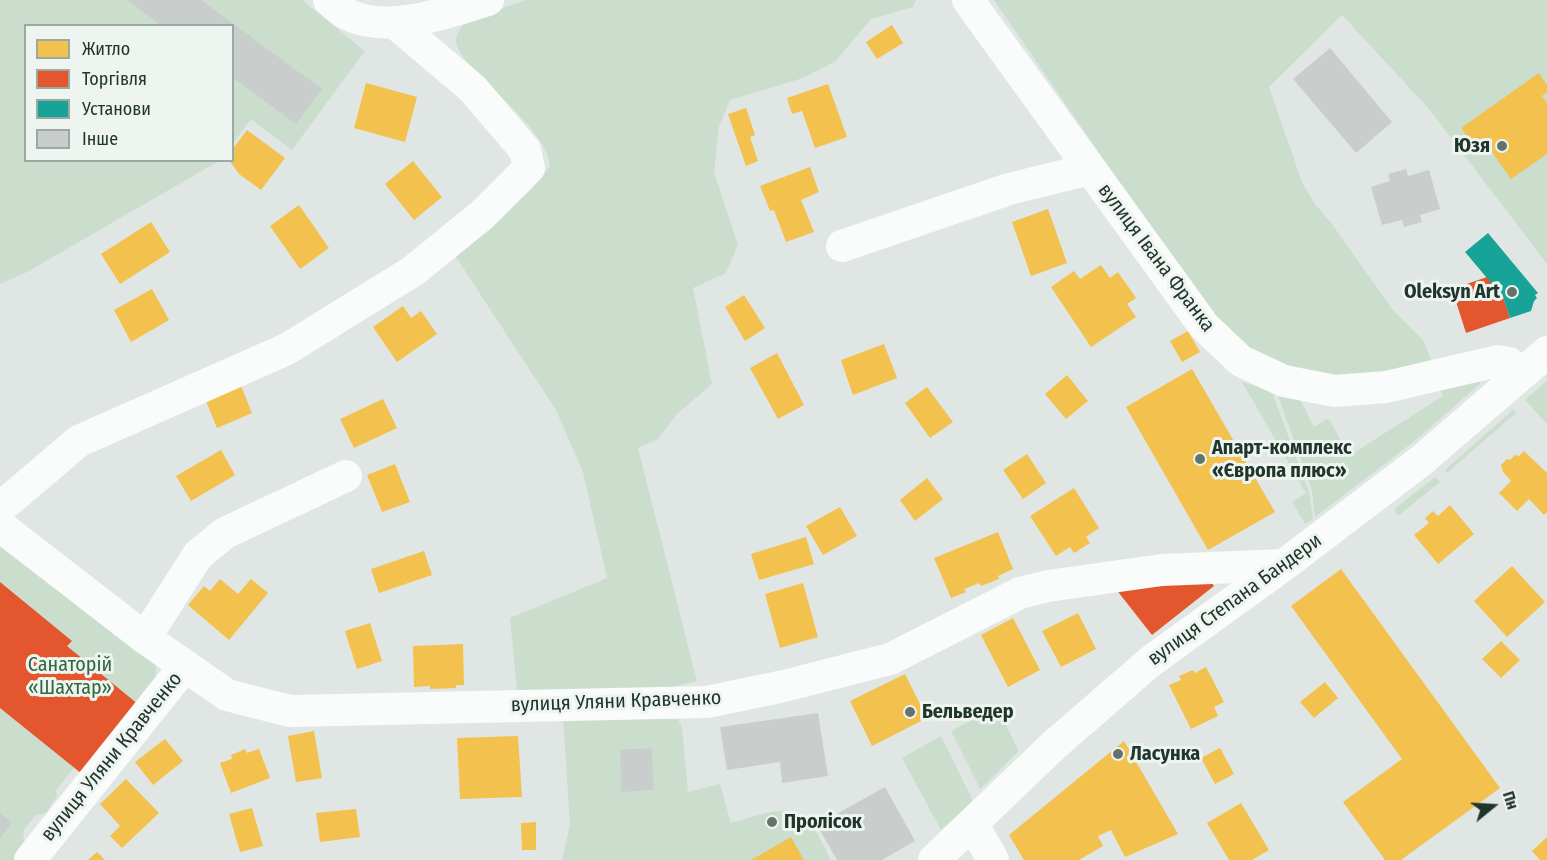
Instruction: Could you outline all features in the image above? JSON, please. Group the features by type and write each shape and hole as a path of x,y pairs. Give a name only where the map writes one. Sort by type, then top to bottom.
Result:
{"street":[{"path":"329,0 347,14 367,21 395,23 452,11 488,0"},
{"name":"вулиця Івана Франка","path":"968,0 1204,326 1241,361 1284,381 1335,391 1386,387 1509,368 1547,347"},
{"path":"0,508 79,441 287,349 413,271 482,214 528,168 525,150 473,89 395,23"},
{"path":"842,246 1010,189 1090,169"},
{"name":"вулиця Степана Бандери","path":"934,860 1053,746 1151,661 1284,565 1422,460 1509,368 1547,352"},
{"path":"145,638 198,555 225,533 346,476"},
{"path":"0,526 184,667"},
{"name":"вулиця Уляни Кравченко","path":"30,860 184,667 227,695 290,711 707,702 784,686 890,658 1020,593 1047,586 1162,570 1284,565"},
{"path":"973,825 993,860"}],"green space":[{"path":"0,0 302,0 365,51 292,150 251,119 234,142 234,24 24,24 24,162 217,162 27,272 0,284"},
{"path":"526,0 916,0 913,7 871,19 835,62 803,78 730,100 719,127 714,172 738,245 726,273 693,288 712,384 677,414 658,439 638,448 697,681 673,687 517,691 510,618 607,578 583,472 556,410 452,251 528,193 550,166 545,150 534,132 469,64 459,50 456,39 462,26 468,20"},
{"path":"994,0 1547,0 1547,264 1429,109 1342,15 1269,87 1302,182 1314,203 1332,224 1393,310 1423,340 1433,364 1382,376 1331,378 1280,368 1238,346 1148,224"},
{"path":"1478,381 1480,384 1412,443 1315,517 1312,491 1277,393 1300,399 1314,427 1326,419 1330,420 1349,456 1441,397 1443,395 1440,390"},
{"path":"1547,381 1547,424 1525,400"},
{"path":"1242,382 1272,392 1309,492 1313,519 1305,524 1292,502 1306,493"},
{"path":"1514,409 1516,413 1447,473 1445,470"},
{"path":"1435,477 1440,482 1398,516 1394,509"},
{"name":"Санаторій «Шахтар»","path":"0,533 154,657 156,666 155,681 82,774 74,768 56,790 57,796 46,813 35,816 23,831 23,847 14,860 0,860"},
{"path":"997,707 1019,751 980,789 951,731"},
{"path":"676,715 682,727 688,792 720,784 731,823 770,812 790,811 799,814 814,829 831,860 562,860 570,824 563,717","holes":["652,748 654,790 621,791 620,749"]},
{"path":"941,736 973,801 941,830 902,758"}],"building: Житло":[{"path":"892,25 903,43 877,59 866,42"},
{"path":"1539,73 1547,85 1547,92 1542,96 1547,103 1547,154 1511,179 1482,138 1473,144 1461,128"},
{"path":"366,83 417,97 405,142 354,128"},
{"path":"828,84 847,137 815,148 802,111 792,114 787,98"},
{"path":"746,108 755,135 750,137 758,161 746,166 728,114"},
{"path":"247,130 285,158 261,190 239,174 230,162 234,162 234,147"},
{"path":"413,161 442,197 414,220 385,184"},
{"path":"810,167 819,192 801,200 814,232 786,242 774,210 770,211 760,186"},
{"path":"299,205 329,248 300,269 270,226"},
{"path":"1048,209 1067,263 1031,276 1012,222"},
{"path":"151,222 170,252 120,284 101,254"},
{"path":"1101,265 1110,278 1118,272 1136,298 1127,304 1136,317 1091,347 1051,287 1074,271 1080,279"},
{"path":"152,289 169,320 131,342 114,310"},
{"path":"744,295 765,328 745,341 725,307"},
{"path":"403,306 411,318 421,311 437,334 397,362 373,327"},
{"path":"1188,331 1200,352 1182,362 1170,341"},
{"path":"884,344 897,378 853,395 841,360"},
{"path":"777,353 804,405 778,419 750,368"},
{"name":"Апарт-комплекс «Європа плюс»","path":"1192,369 1275,512 1208,550 1126,407"},
{"path":"1067,375 1088,401 1066,419 1045,394"},
{"path":"241,386 252,413 217,428 206,401"},
{"path":"927,387 953,422 930,438 905,403"},
{"path":"383,399 397,428 354,448 340,419"},
{"path":"221,450 235,475 191,501 176,476"},
{"path":"1524,451 1547,473 1547,512 1544,515 1529,499 1517,511 1499,493 1511,481 1503,472 1501,465 1507,459 1510,460 1515,455 1519,456"},
{"path":"1027,454 1046,483 1023,499 1003,470"},
{"path":"395,464 410,502 382,512 367,475"},
{"path":"927,478 943,499 915,521 900,500"},
{"path":"1074,488 1099,528 1086,537 1090,543 1074,553 1070,547 1056,556 1030,516"},
{"path":"1450,505 1474,534 1438,564 1414,535 1429,523 1425,518 1433,511 1438,516"},
{"path":"840,507 857,536 823,555 806,526"},
{"path":"998,532 1013,569 998,576 999,579 981,586 979,583 951,598 934,558"},
{"path":"806,537 814,564 759,580 751,554"},
{"path":"424,551 432,575 379,593 371,569"},
{"path":"1512,566 1545,602 1507,637 1474,601"},
{"path":"1341,569 1500,788 1401,860 1385,860 1343,802 1402,759 1291,606"},
{"path":"220,579 238,594 251,579 268,593 229,640 188,605 204,586 210,591"},
{"path":"803,583 818,637 780,648 765,594"},
{"path":"1078,613 1096,649 1061,667 1042,631"},
{"path":"1013,618 1040,670 1008,687 981,635"},
{"path":"370,623 382,661 357,669 345,631"},
{"path":"1501,641 1520,660 1501,678 1482,659"},
{"path":"463,644 464,685 456,685 456,688 414,687 413,646"},
{"path":"1206,667 1224,702 1214,707 1218,716 1191,729 1169,685 1181,680 1179,676 1193,670 1195,673"},
{"path":"905,674 927,718 872,746 850,701"},
{"path":"1325,682 1338,698 1314,718 1300,702"},
{"path":"314,731 322,778 296,782 288,736"},
{"path":"518,736 522,797 460,799 457,738"},
{"path":"165,739 183,761 153,785 135,762"},
{"path":"1124,741 1178,834 1125,857 1111,830 1098,836 1103,846 1079,860 1024,860 1009,835"},
{"path":"1220,748 1234,774 1215,784 1201,758"},
{"path":"245,749 247,753 259,749 270,778 231,793 220,763 232,759 231,755"},
{"path":"126,779 159,813 122,848 110,836 120,826 100,804"},
{"path":"1241,803 1269,850 1252,860 1229,860 1207,823"},
{"path":"252,808 263,846 240,852 229,814"},
{"path":"356,809 360,837 320,842 316,813"},
{"path":"536,822 536,850 522,850 521,823"},
{"path":"791,837 804,860 751,860"},
{"path":"1547,837 1547,860 1540,860 1532,851"},
{"path":"97,852 105,860 88,860"}],"building: Торгівля":[{"path":"1487,277 1503,297 1510,318 1466,333 1452,289"},
{"path":"1206,576 1214,586 1152,635 1115,588"},
{"path":"0,582 72,641 67,646 139,705 82,774 0,708"}],"building: Установи":[{"path":"1488,233 1538,293 1535,295 1537,298 1531,311 1510,318 1503,297 1465,252"}],"building: Інше":[{"path":"127,0 201,0 234,24 159,24"},
{"path":"234,24 322,89 296,124 234,78"},
{"path":"1330,48 1392,122 1356,153 1293,79"},
{"path":"1406,169 1408,176 1429,170 1440,209 1420,215 1422,222 1404,227 1402,220 1382,225 1371,187 1390,181 1388,174"},
{"path":"818,713 828,776 782,783 780,762 727,770 720,727"},
{"path":"652,748 654,790 621,792 620,749"},
{"path":"885,787 915,841 882,860 837,860 817,825"},
{"path":"0,813 12,823 0,838"}],"place":[{"name":"Юзя","path":"1502,146"},
{"name":"Oleksyn Art","path":"1512,292"},
{"name":"Апарт-комплекс «Європа плюс»","path":"1200,459"},
{"name":"Бельведер","path":"910,712"},
{"name":"Ласунка","path":"1118,754"},
{"name":"Пролісок","path":"772,822"}]}
